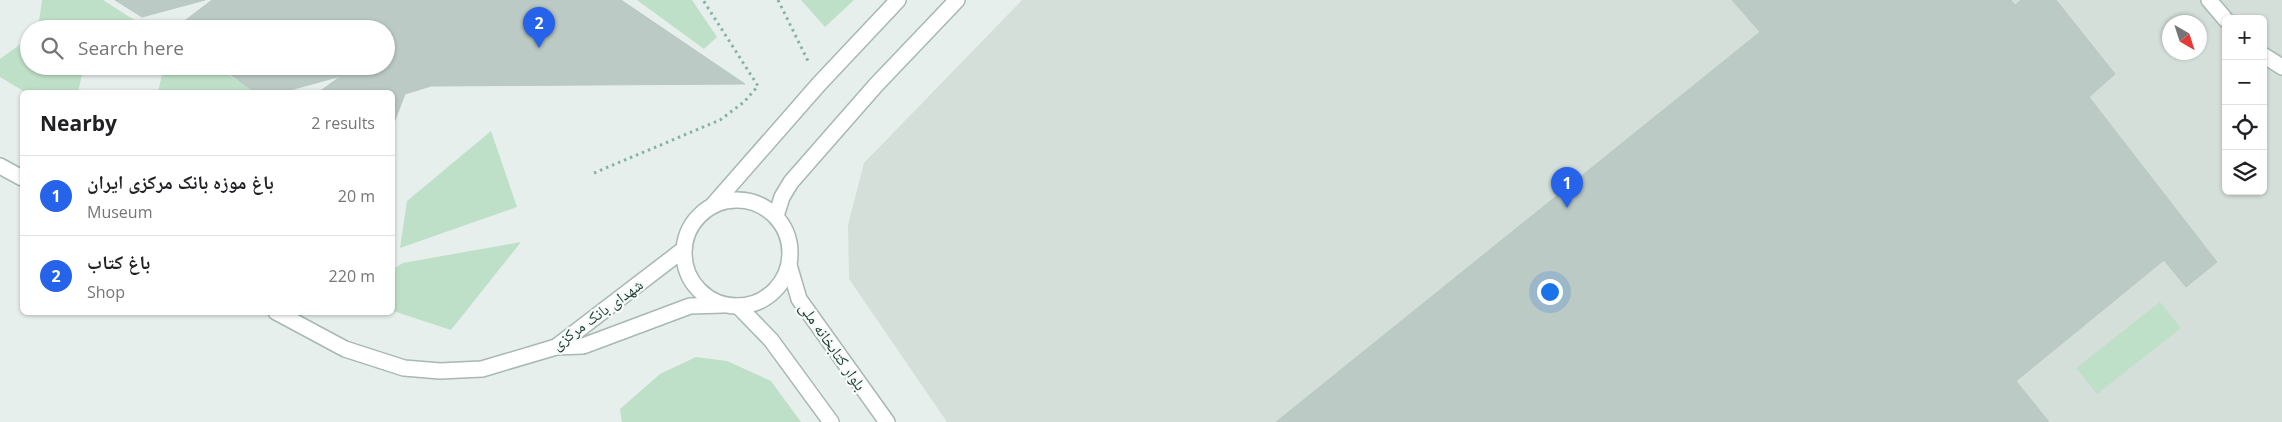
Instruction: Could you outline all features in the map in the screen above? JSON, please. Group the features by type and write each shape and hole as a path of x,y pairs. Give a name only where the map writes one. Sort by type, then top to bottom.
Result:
{"lane":[{"path":"830,422 771,340 733,306 714,301 701,292 691,280 684,250 688,232 698,217 711,206 819,84 898,0"},
{"path":"776,216 782,197 791,182 876,85 957,0"},
{"path":"2209,0 2222,15"},
{"path":"2267,58 2282,67"},
{"path":"0,166 20,177"},
{"path":"556,347 583,346 667,312 690,306 733,306 755,303 771,294 782,281 789,265 790,247 786,230 776,216 762,205 745,200 728,200 711,206"},
{"name":"شهدای بانک مرکزی","path":"282,315 345,349 404,368 440,371 482,369 556,347 684,250"},
{"name":"بلوار کتابخانه ملی","path":"789,265 799,299 887,422"}],"path":[{"path":"594,173 720,120 744,102 758,86 703,0"},
{"path":"778,0 819,84"}],"shaded area":[{"path":"1022,0 2282,0 2282,422 947,422 849,279 848,225 864,163"}],"green space":[{"path":"42,0 103,0 134,20 39,20"},
{"path":"637,0 692,0 717,37 704,49"},
{"path":"801,0 854,0 825,27"},
{"path":"20,45 20,75 82,75 78,90 22,90 0,77 0,59"},
{"path":"162,75 228,75 254,90 158,90"},
{"path":"491,131 517,207 400,248 407,201"},
{"path":"521,242 451,330 395,312 395,268 403,263"},
{"path":"2160,302 2181,328 2097,394 2076,368"},
{"path":"696,357 727,361 771,381 801,422 622,422 620,409 660,374"}],"building":[{"path":"115,0 205,0 142,17"},
{"path":"212,0 621,0 745,84 431,86 405,94 395,120 395,90 322,90 341,76 290,90 252,90 231,75 395,75 395,20 186,20"},
{"path":"1732,0 2011,0 2015,5 2021,0 2056,0 2115,74 2089,97 2217,262 2186,287 2164,260 2016,381 2049,422 1276,422 1760,32"}],"place":[{"name":"باغ کتاب","path":"539,48"},
{"name":"باغ موزه بانک مرکزی ایران","path":"1567,208"}]}
